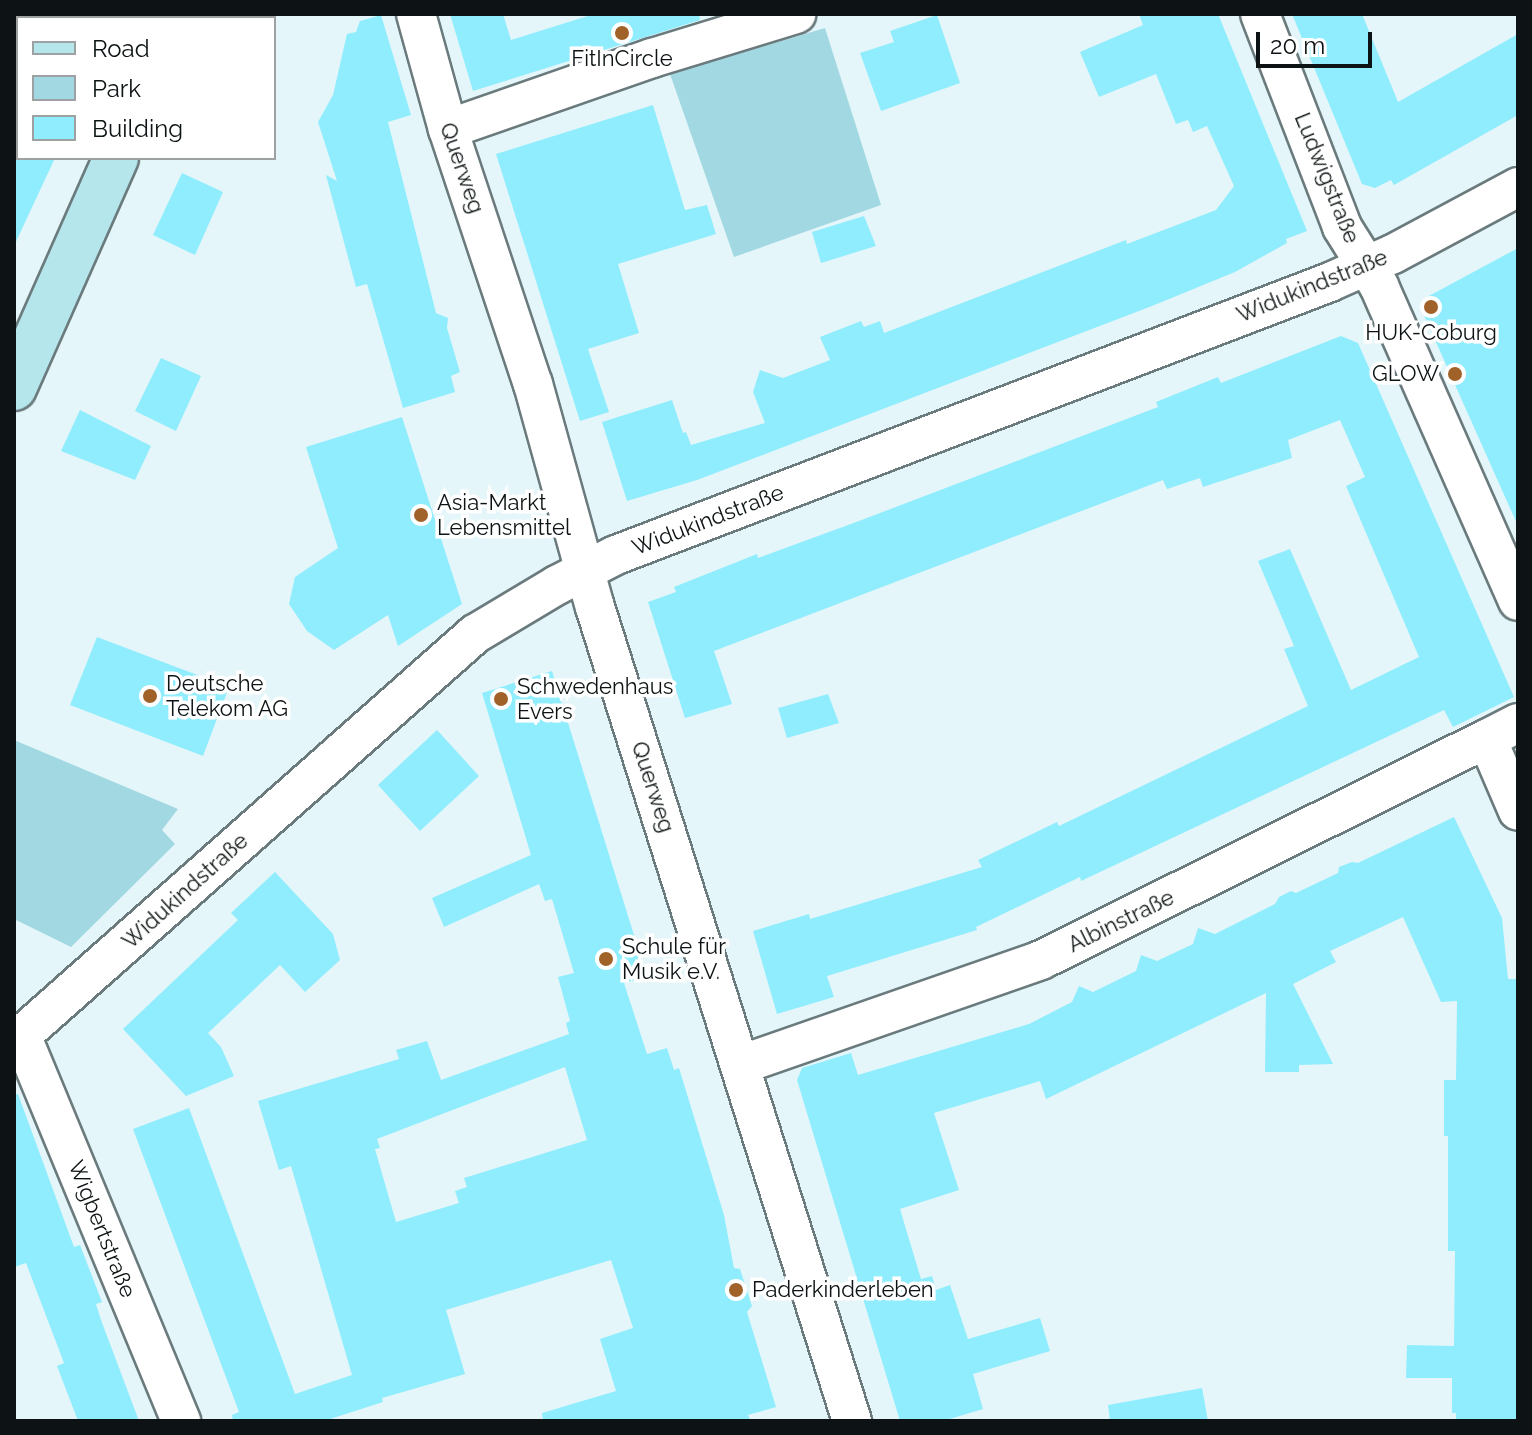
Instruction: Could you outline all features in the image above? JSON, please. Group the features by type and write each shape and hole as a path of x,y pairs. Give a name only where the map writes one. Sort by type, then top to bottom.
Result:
{"main road":[{"path":"14,388 115,160"}],"street":[{"name":"Querweg","path":"416,14 448,129 533,384 595,607 852,1421"},
{"path":"448,129 720,24 796,14"},
{"name":"Ludwigstraße","path":"1260,14 1342,227 1379,286 1518,601"},
{"name":"Widukindstraße","path":"18,1040 475,634 586,569 1330,282 1518,187"},
{"path":"1503,731 1518,811"},
{"name":"Albinstraße","path":"740,1065 1041,960 1503,731"},
{"name":"Wigbertstraße","path":"18,1040 181,1421"}],"green space":[{"path":"825,28 881,205 734,257 670,74"},
{"path":"14,740 178,809 162,830 175,844 71,947 14,919"}],"building":[{"path":"450,14 503,14 511,40 594,14 699,14 700,20 473,91"},
{"path":"1139,14 1218,14 1307,231 1286,239 1287,243 1235,272 1152,306 697,480 627,501 602,422 672,400 683,433 686,432 691,445 765,423 753,392 760,370 783,378 830,360 820,337 861,321 864,327 880,321 884,333 1126,240 1127,244 1216,210 1234,186 1207,126 1193,132 1188,120 1176,124 1156,74 1099,97 1080,52 1143,25"},
{"path":"1292,14 1362,14 1398,102 1518,34 1518,115 1394,185 1391,180 1375,188 1362,184"},
{"path":"381,15 411,115 388,122 436,313 448,318 447,328 460,372 451,376 455,392 403,408 367,284 356,287 326,175 337,181 318,122 333,95 347,34 356,32 360,21"},
{"path":"937,15 960,83 881,111 860,53 894,42 890,31"},
{"path":"653,105 685,210 707,205 716,234 618,264 639,333 588,349 609,412 580,421 496,154"},
{"path":"14,158 54,160 14,246"},
{"path":"182,173 223,192 195,255 153,235"},
{"path":"864,216 876,246 821,263 812,232"},
{"path":"1518,248 1518,526 1423,313 1427,297"},
{"path":"1341,336 1358,343 1514,697 1453,727 1444,710 1081,881 1080,877 976,927 977,930 827,976 834,997 777,1014 753,931 809,914 810,919 982,867 978,860 1057,822 1059,826 1308,706 1284,649 1294,646 1258,561 1290,549 1351,690 1419,657 1346,486 1365,477 1340,420 1288,440 1292,458 1203,487 1200,478 1167,489 1163,480 714,651 732,704 685,718 648,602 676,592 674,587 757,554 758,558 859,521 1158,407 1156,402 1218,377 1221,383"},
{"path":"161,358 201,376 176,431 135,411"},
{"path":"80,410 151,446 135,480 61,451"},
{"path":"402,417 462,604 398,646 388,615 334,650 307,631 289,604 295,577 338,548 306,447"},
{"name":"Deutsche Telekom AG","path":"97,637 229,687 203,756 70,705"},
{"path":"552,671 647,977 624,983 647,1054 667,1048 674,1070 679,1068 724,1215 734,1268 740,1269 752,1306 747,1312 776,1407 748,1415 751,1421 543,1421 542,1413 616,1391 600,1339 633,1328 611,1260 446,1310 465,1374 382,1398 383,1402 324,1421 233,1421 232,1415 239,1412 133,1129 189,1108 295,1394 352,1375 291,1166 279,1170 258,1101 399,1059 396,1050 427,1041 441,1080 569,1034 566,1023 570,1021 558,977 574,973 552,899 545,901 539,884 444,927 432,898 531,855 482,693","holes":["565,1067 587,1140 464,1178 467,1187 455,1191 459,1203 396,1222 375,1149 380,1148 377,1139"]},
{"path":"828,694 839,723 787,738 778,708"},
{"path":"437,730 479,776 420,831 378,785"},
{"path":"1454,817 1502,918 1508,979 1517,979 1516,1421 1456,1421 1456,1413 1452,1413 1452,1378 1406,1378 1407,1345 1454,1346 1455,1251 1448,1251 1448,1136 1444,1136 1444,1080 1456,1080 1457,1001 1441,1002 1403,917 1330,951 1336,962 1293,984 1333,1064 1299,1065 1299,1072 1265,1072 1266,993 1046,1099 1040,1081 934,1113 959,1190 900,1209 921,1279 932,1276 936,1290 950,1285 968,1339 1040,1318 1050,1351 973,1374 983,1409 943,1421 900,1421 797,1080 802,1068 851,1053 858,1075 1029,1024 1072,1002 1079,986 1093,992 1136,971 1141,955 1157,961 1193,944 1198,928 1215,934 1275,904 1279,897 1291,891 1296,893 1338,873 1339,867 1358,863"},
{"path":"275,872 333,934 340,960 305,992 280,965 208,1033 221,1047 234,1076 186,1096 123,1029 238,920 231,913"},
{"path":"18,1094 74,1247 80,1245 102,1302 96,1304 139,1421 78,1421 57,1366 64,1363 26,1263 14,1267 14,1095"},
{"path":"1202,1388 1208,1421 1110,1421 1108,1405"}],"place":[{"name":"FitInCircle","path":"622,33"},
{"name":"HUK-Coburg","path":"1431,307"},
{"name":"GLOW","path":"1455,374"},
{"name":"Asia-Markt Lebensmittel","path":"421,515"},
{"name":"Deutsche Telekom AG","path":"150,696"},
{"name":"Schwedenhaus Evers","path":"501,699"},
{"name":"Schule für Musik e.V.","path":"606,959"},
{"name":"Paderkinderleben","path":"736,1290"}]}
